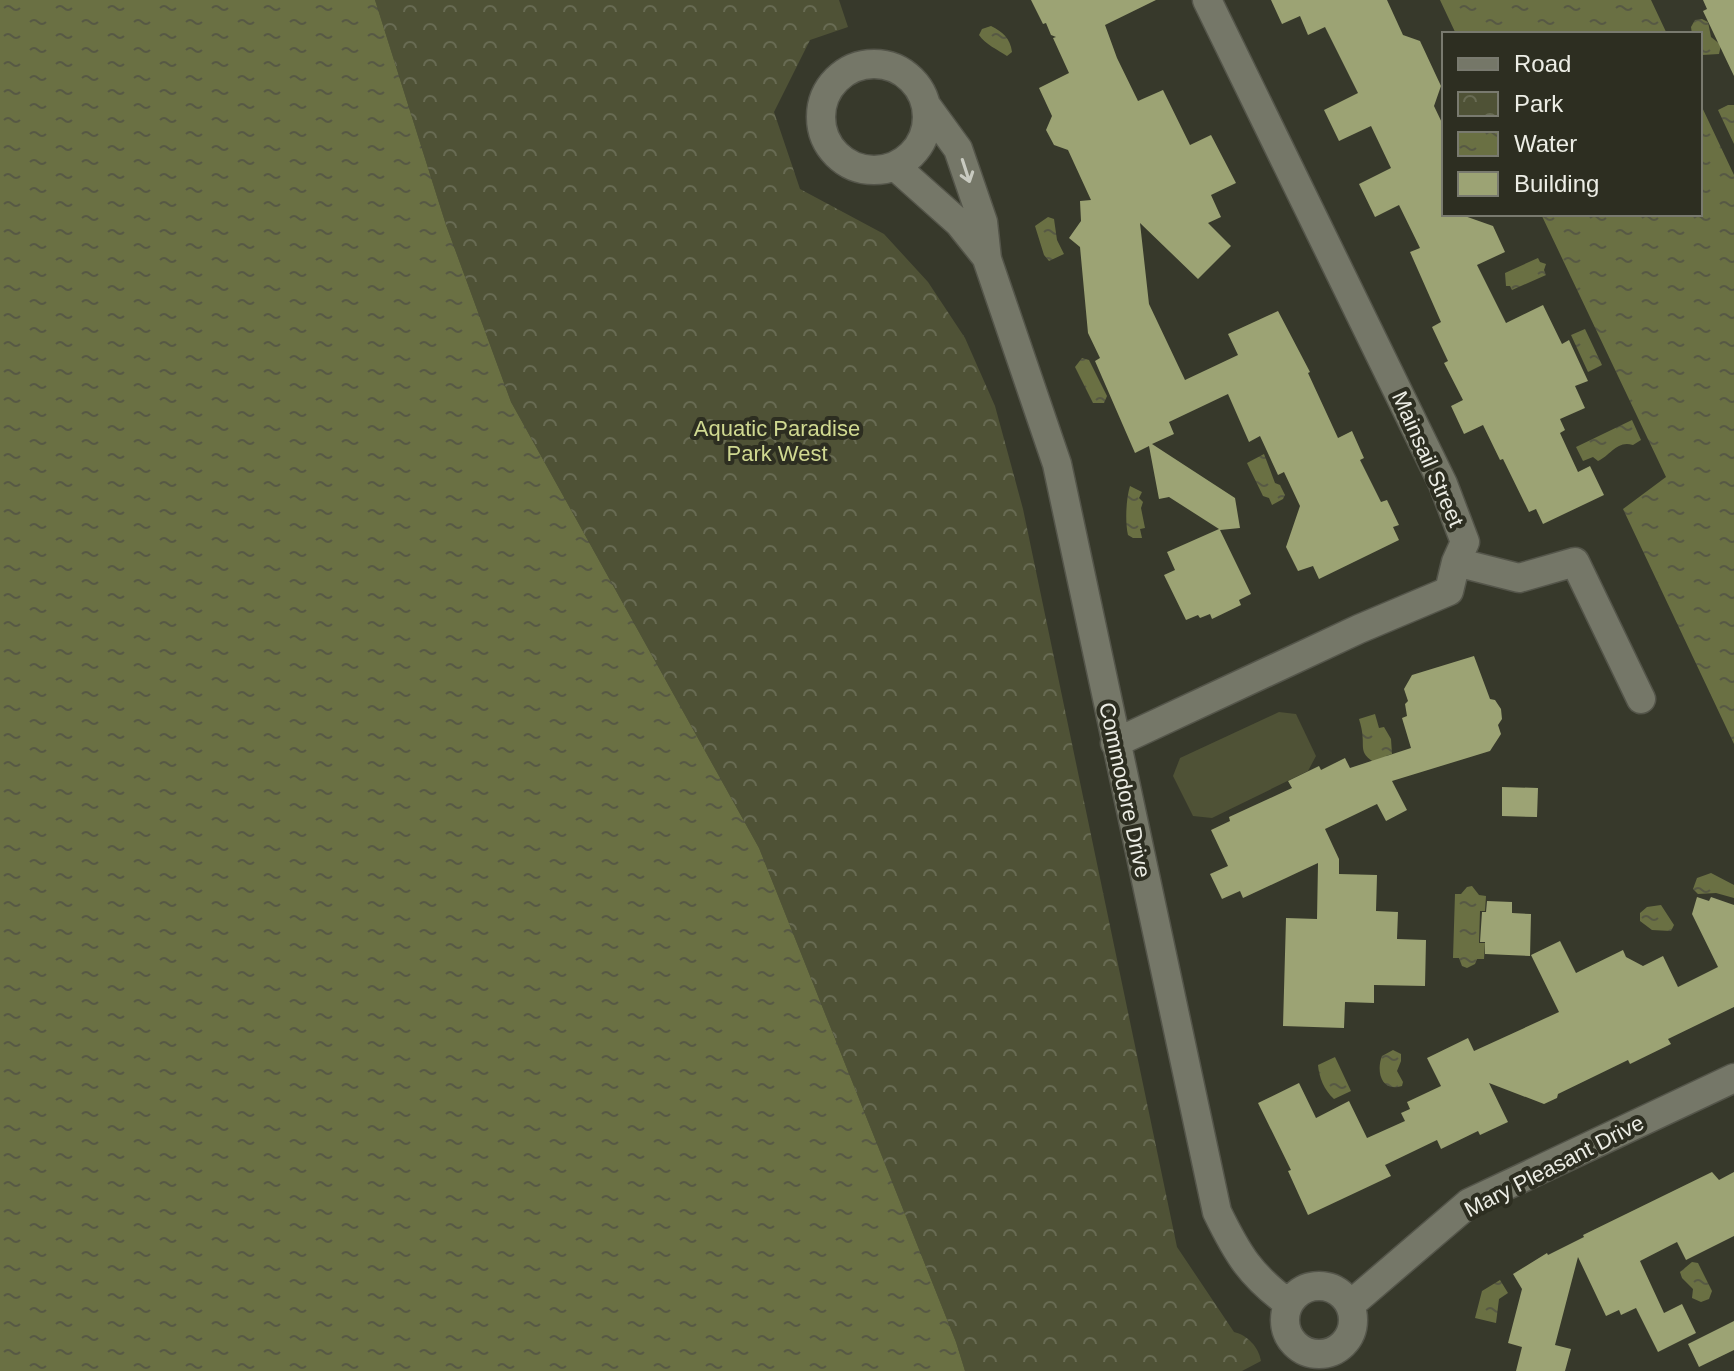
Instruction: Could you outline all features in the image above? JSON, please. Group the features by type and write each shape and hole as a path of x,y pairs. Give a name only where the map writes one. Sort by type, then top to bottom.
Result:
{"street":[{"name":"Mainsail Street","path":"1115,743 1359,629 1449,591 1465,542 1443,484 1207,0"},
{"path":"879,64 895,68 920,89 926,105 924,134 918,147 895,166 874,170 857,167 841,159 830,146 823,130 821,113 825,97 834,82 862,65 879,64"},
{"name":"Commodore Drive","path":"926,105 958,149 983,222 987,259 1057,464 1217,1212 1245,1263 1260,1282 1289,1304"},
{"name":"Commodore Drive","path":"895,166 959,223 987,259"},
{"path":"1456,562 1519,578 1575,562 1641,699"},
{"name":"Mary Pleasant Drive","path":"1350,1305 1469,1203 1734,1078"},
{"path":"1325,1286 1335,1289 1350,1305 1353,1325 1343,1343 1314,1362 1289,1336 1285,1315 1289,1304 1304,1289 1325,1286"}],"green space":[{"name":"Aquatic Paradise Park West","path":"375,0 839,0 848,27 810,40 774,112 800,189 884,234 928,282 965,338 995,406 1023,509 1177,1247 1234,1332 1252,1342 1261,1361 1242,1371 965,1371 759,848 511,402 446,225"},
{"path":"1279,712 1296,714 1316,756 1308,771 1212,818 1193,816 1173,776 1180,758"}],"water":[{"path":"0,0 375,0 446,225 511,402 759,848 965,1371 0,1371"},
{"path":"1440,0 1651,0 1666,32 1455,32"},
{"path":"1695,20 1708,22 1711,37 1721,45 1719,54 1702,55 1702,32 1692,32"},
{"path":"991,26 1008,39 1012,52 1007,56 979,35 982,29"},
{"path":"1734,105 1734,144 1718,110"},
{"path":"1702,107 1734,175 1734,744 1623,509 1666,477 1542,216 1702,216"},
{"path":"1048,217 1054,219 1057,240 1064,254 1049,261 1044,255 1035,226"},
{"path":"1538,258 1546,264 1546,275 1512,290 1506,286 1505,273"},
{"path":"1585,329 1602,365 1588,372 1571,335"},
{"path":"1082,358 1089,360 1107,396 1104,403 1093,403 1075,367"},
{"path":"1632,420 1641,440 1633,445 1618,446 1598,461 1593,457 1583,461 1576,447"},
{"path":"1264,454 1275,483 1280,485 1285,495 1272,505 1269,498 1263,496 1247,463"},
{"path":"1130,486 1142,492 1139,498 1143,502 1141,508 1145,528 1140,529 1142,538 1128,535 1126,510"},
{"path":"1375,714 1379,728 1384,727 1391,739 1392,754 1386,756 1391,772 1370,759 1363,750 1359,719"},
{"path":"1711,873 1734,885 1734,898 1716,893 1698,894 1693,889 1697,878"},
{"path":"1472,886 1479,895 1486,896 1485,911 1480,911 1479,943 1485,943 1484,959 1477,959 1467,968 1462,966 1459,958 1453,958 1455,894 1461,894"},
{"path":"1661,905 1674,925 1671,931 1652,930 1640,921 1640,913 1647,907"},
{"path":"1393,1050 1401,1054 1397,1071 1402,1086 1385,1084 1380,1074 1382,1056"},
{"path":"1335,1057 1351,1091 1334,1099 1327,1092 1318,1065"},
{"path":"1692,1262 1698,1263 1712,1291 1709,1299 1701,1302 1692,1298 1693,1289 1680,1272"},
{"path":"1500,1280 1508,1293 1499,1299 1496,1323 1475,1318 1482,1291"}],"building":[{"path":"1031,0 1156,0 1105,25 1117,58 1138,101 1163,90 1190,145 1211,135 1236,183 1211,195 1221,217 1208,223 1231,246 1198,279 1140,223 1149,304 1185,380 1238,355 1228,334 1278,311 1310,372 1338,438 1352,431 1364,458 1360,460 1381,502 1387,500 1399,525 1393,527 1399,540 1319,579 1313,566 1298,571 1286,547 1300,506 1284,472 1278,475 1260,436 1249,442 1228,394 1169,422 1174,434 1152,444 1235,498 1240,528 1220,530 1251,594 1239,600 1241,605 1212,619 1210,614 1186,620 1164,575 1175,570 1167,552 1219,529 1169,497 1159,499 1149,446 1135,453 1095,361 1100,358 1088,333 1080,247 1069,238 1081,221 1080,201 1091,200 1068,150 1054,145 1046,130 1052,116 1039,88 1069,73 1053,38 1056,37 1051,35 1046,23 1043,24"},
{"path":"1271,0 1387,0 1403,35 1420,41 1441,86 1434,106 1442,123 1442,216 1465,216 1493,226 1505,252 1477,265 1506,323 1543,305 1562,344 1569,340 1588,381 1575,386 1585,408 1560,419 1565,430 1560,433 1578,472 1590,466 1604,495 1543,524 1536,509 1529,512 1483,425 1464,434 1451,406 1463,400 1444,363 1448,361 1432,327 1441,322 1410,252 1420,248 1399,205 1375,217 1359,184 1391,168 1371,126 1339,141 1324,110 1358,93 1325,27 1308,35 1300,16 1282,24"},
{"path":"1703,0 1734,0 1734,76 1703,11 1707,9"},
{"path":"1474,656 1490,699 1495,700 1501,709 1502,719 1498,725 1501,734 1490,751 1392,781 1407,810 1386,821 1377,804 1325,829 1339,859 1339,874 1377,875 1376,911 1398,912 1397,939 1426,940 1425,986 1374,985 1374,1003 1345,1002 1344,1028 1283,1026 1286,918 1317,919 1318,863 1243,898 1240,891 1222,899 1210,874 1228,866 1211,830 1230,821 1229,817 1292,788 1288,781 1319,766 1321,770 1345,758 1350,768 1411,748 1402,718 1407,716 1405,704 1408,701 1404,689 1412,675"},
{"path":"1502,787 1538,788 1537,817 1502,816"},
{"path":"1697,897 1709,901 1711,897 1734,905 1734,1007 1668,1039 1671,1044 1630,1064 1628,1060 1544,1104 1489,1083 1508,1122 1480,1135 1478,1131 1441,1149 1437,1140 1385,1165 1391,1176 1308,1215 1288,1171 1291,1170 1258,1103 1299,1083 1316,1118 1349,1101 1367,1138 1405,1121 1401,1113 1410,1109 1407,1102 1441,1086 1427,1058 1468,1038 1474,1051 1559,1012 1531,955 1560,941 1576,973 1623,950 1626,957 1643,966 1663,956 1678,987 1718,967 1692,914"},
{"path":"1487,901 1512,902 1512,913 1531,914 1530,956 1485,954 1485,942 1480,942 1482,912 1486,912"},
{"path":"1712,1172 1719,1180 1734,1172 1734,1236 1686,1260 1677,1242 1640,1261 1664,1313 1682,1304 1696,1333 1658,1352 1636,1308 1621,1315 1619,1310 1606,1316 1578,1257 1555,1345 1571,1349 1565,1371 1516,1371 1522,1347 1508,1343 1522,1289 1513,1274 1547,1253"},
{"path":"1734,1321 1734,1350 1699,1367 1688,1344"}]}
